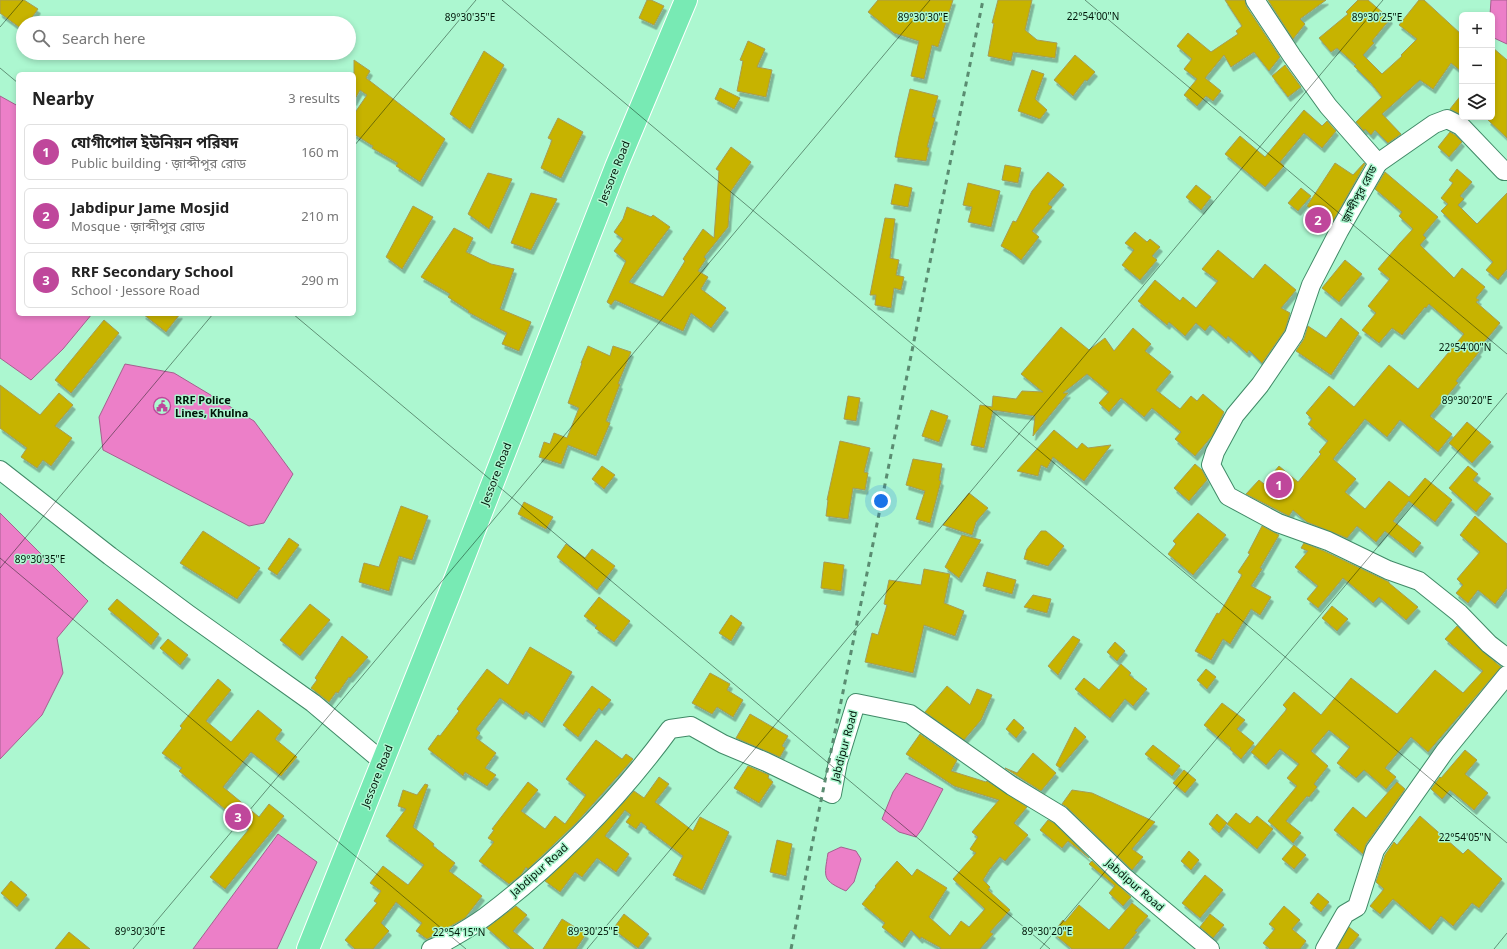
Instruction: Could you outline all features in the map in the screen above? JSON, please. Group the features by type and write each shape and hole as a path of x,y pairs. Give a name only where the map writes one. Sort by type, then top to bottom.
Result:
{"highway":[{"name":"Jessore Road","path":"308,949 383,762 616,167 686,0"}],"street":[{"name":"জ়াব্দীপুর রোড","path":"1255,0 1292,56 1328,106 1378,163 1339,231 1311,285 1294,334 1260,385 1235,415 1215,452 1211,465 1228,496 1278,523 1328,541 1388,570 1419,581 1459,613 1489,644 1507,658"},
{"path":"1378,163 1434,124 1447,119 1461,126 1504,171 1507,171"},
{"path":"0,470 182,610 313,703 383,762"},
{"path":"1325,949 1345,914 1357,907 1375,850 1445,751 1507,675"},
{"name":"Jabdipur Road","path":"431,949 484,918 540,872 613,799 650,756 670,729 691,726 723,744 766,762 832,794 838,762 856,703 910,714 1012,786 1060,815 1124,877 1210,949"}],"shaded area":[{"path":"1491,0 1507,0 1507,44 1495,38 1495,12 1490,12"},
{"path":"0,96 16,105 16,316 90,316 63,349 31,380 0,358"},
{"path":"125,364 174,373 254,421 293,474 264,523 249,526 103,450 99,417"},
{"path":"0,513 88,601 57,638 63,673 42,715 0,759"},
{"path":"906,773 943,789 922,829 916,837 899,832 882,819 893,792"},
{"path":"278,834 317,862 277,949 193,949"},
{"path":"841,847 856,851 861,859 854,882 846,891 832,884 826,877 828,853"}],"building":[{"path":"0,0 24,0 38,9 33,16 16,16 16,25 0,13"},
{"path":"647,0 651,0 664,6 654,25 639,18"},
{"path":"878,0 953,0 938,47 932,45 924,79 911,76 919,41 894,33 868,12"},
{"path":"998,0 1032,0 1025,30 1037,40 1057,43 1055,58 1013,52 1011,61 988,56 994,23 992,23"},
{"path":"1225,0 1245,0 1246,6 1280,57 1269,71 1254,52 1231,67 1224,55 1205,78 1221,91 1213,101 1206,96 1197,106 1184,95 1197,79 1184,69 1192,59 1177,46 1188,33 1211,52 1238,34 1236,31 1242,26"},
{"path":"1268,0 1326,0 1300,19 1305,24 1293,39"},
{"path":"1358,0 1368,0 1390,19 1372,41 1374,43 1363,55 1382,74 1402,56 1401,55 1417,39 1399,25 1419,0 1424,0 1459,32 1459,70 1451,63 1433,89 1420,80 1382,114 1401,134 1388,143 1375,130 1371,135 1365,129 1364,131 1356,122 1382,97 1371,83 1354,66 1356,65 1337,48 1331,52 1319,38 1348,14 1346,12"},
{"path":"748,41 765,49 757,67 772,70 766,97 737,91 743,61 740,60"},
{"path":"1495,50 1507,60 1507,138 1488,120 1495,120"},
{"path":"484,51 504,65 470,129 450,114"},
{"path":"1075,55 1095,72 1087,81 1085,80 1073,96 1054,80"},
{"path":"354,60 370,71 366,78 445,139 420,182 396,166 398,163 372,148 373,146 356,135 356,111 367,95 360,90 356,97 356,72 354,72"},
{"path":"1285,65 1301,87 1288,97 1272,76"},
{"path":"1032,70 1044,74 1035,99 1047,110 1040,119 1018,111"},
{"path":"720,88 740,98 734,109 715,99"},
{"path":"910,89 938,96 932,117 935,118 927,147 929,148 926,161 895,157"},
{"path":"1459,98 1459,114 1450,109"},
{"path":"1304,110 1322,126 1327,121 1336,131 1322,148 1304,133 1280,162 1284,166 1265,187 1225,154 1240,136 1265,157"},
{"path":"558,118 583,132 561,178 541,168 552,140 548,138"},
{"path":"1450,132 1462,142 1449,157 1438,147"},
{"path":"731,147 751,162 731,191 728,227 704,257 706,259 698,271 708,277 701,289 726,308 711,328 691,313 683,331 615,300 611,305 607,302 626,261 614,251 623,239 614,232 623,219 627,207 651,217 653,215 670,227 629,282 663,297 685,261 683,259 703,229 714,238 719,171 716,169"},
{"path":"1335,163 1353,175 1364,163 1365,164 1332,223 1307,206"},
{"path":"1005,165 1021,168 1018,183 1002,180"},
{"path":"1457,169 1472,182 1460,196 1464,199 1458,205 1477,224 1507,193 1507,269 1498,280 1486,270 1493,262 1441,211 1448,204 1441,198 1453,183 1449,180"},
{"path":"1048,172 1064,185 1048,204 1052,207 1032,231 1039,237 1021,260 1001,246 1013,221 1016,222 1032,191"},
{"path":"1385,172 1438,217 1423,235 1426,238 1420,245 1454,278 1462,268 1485,287 1476,298 1479,300 1476,302 1500,323 1477,351 1479,352 1456,381 1458,383 1430,416 1452,434 1438,452 1400,420 1387,437 1365,419 1333,459 1356,479 1345,492 1365,509 1389,481 1409,497 1425,478 1452,500 1435,522 1409,501 1393,521 1421,543 1413,553 1385,531 1376,542 1357,526 1347,538 1307,522 1293,510 1289,516 1246,494 1259,480 1264,484 1279,466 1298,482 1321,454 1319,452 1328,441 1308,424 1312,419 1306,413 1329,386 1354,407 1389,365 1418,389 1464,334 1429,304 1402,335 1392,328 1379,343 1362,330 1376,313 1368,306 1390,279 1378,269 1413,229 1399,216 1402,212 1375,189"},
{"path":"488,173 512,179 489,229 468,214"},
{"path":"968,183 1000,191 991,227 968,222 972,207 963,205"},
{"path":"895,184 912,188 908,207 891,204"},
{"path":"1196,185 1211,197 1201,210 1186,197"},
{"path":"1301,188 1311,196 1298,211 1288,203"},
{"path":"531,193 557,199 531,250 511,243"},
{"path":"413,206 433,217 402,269 386,257"},
{"path":"885,218 895,219 890,258 899,260 896,275 904,277 901,290 894,288 891,308 875,305 876,295 870,295"},
{"path":"454,228 473,238 466,252 491,264 514,269 500,309 531,322 519,351 502,344 507,333 468,312 469,311 448,297 450,294 421,277"},
{"path":"1135,232 1147,242 1150,239 1160,247 1152,256 1157,260 1140,280 1122,265 1134,250 1125,243"},
{"path":"1218,250 1253,279 1265,264 1296,290 1281,308 1290,313 1285,330 1262,363 1249,350 1247,353 1228,336 1226,339 1210,325 1205,331 1196,323 1185,336 1169,322 1167,325 1138,301 1155,280 1180,301 1183,297 1196,308 1218,281 1202,269"},
{"path":"1345,260 1362,274 1339,302 1322,288"},
{"path":"146,316 178,316 166,332"},
{"path":"1341,318 1359,333 1331,375 1296,351 1304,339 1308,326 1326,338"},
{"path":"104,320 119,333 71,393 55,380"},
{"path":"1061,327 1089,350 1105,338 1114,351 1133,328 1151,344 1145,351 1171,372 1156,390 1180,409 1191,396 1197,401 1203,394 1224,412 1212,436 1195,456 1175,439 1181,432 1152,408 1144,417 1121,398 1109,412 1099,403 1109,392 1087,374 1063,393 1068,393 1033,436 1035,416 993,410 984,448 971,445 980,405 992,407 993,396 1016,399 1022,391 1043,392 1021,374"},
{"path":"588,346 610,356 613,346 631,352 618,384 620,384 606,421 610,423 596,456 568,445 561,464 539,457 544,442 550,444 554,433 567,438 579,408 568,403"},
{"path":"0,385 40,415 59,393 73,405 55,426 72,438 51,466 43,460 37,468 21,457 27,448 0,428"},
{"path":"848,396 860,398 856,421 844,419"},
{"path":"931,410 948,416 939,442 922,436"},
{"path":"1467,422 1491,442 1472,463 1449,443"},
{"path":"1054,430 1077,449 1082,443 1088,448 1111,445 1084,481 1053,457 1047,468 1041,465 1038,476 1017,471"},
{"path":"840,441 870,448 864,472 868,473 865,490 853,488 848,519 826,516 827,500"},
{"path":"913,459 942,464 939,480 941,481 930,523 916,519 925,491 906,485"},
{"path":"1195,464 1202,470 1207,480 1189,501 1174,488"},
{"path":"602,466 615,475 604,489 592,479"},
{"path":"1468,466 1478,474 1473,480 1491,494 1476,512 1449,488"},
{"path":"969,493 988,508 976,522 972,535 943,525"},
{"path":"524,502 553,517 546,529 518,514"},
{"path":"401,506 428,516 412,560 399,556 389,591 359,582 364,563 379,567"},
{"path":"1198,513 1226,535 1193,575 1168,554 1176,544 1173,541"},
{"path":"1475,516 1507,544 1507,588 1495,604 1478,590 1468,603 1456,593 1463,585 1457,579 1480,552 1460,535"},
{"path":"1262,526 1279,535 1260,568 1262,569 1251,586 1271,597 1260,615 1251,609 1230,644 1223,639 1211,660 1195,651 1217,613 1219,614 1242,575 1238,572 1250,554 1248,553"},
{"path":"203,531 260,568 237,599 180,563"},
{"path":"1041,531 1046,531 1064,546 1048,566 1024,559 1027,549"},
{"path":"962,535 981,540 959,578 945,567"},
{"path":"289,538 299,545 277,575 268,569"},
{"path":"1304,543 1389,582 1418,607 1406,620 1379,597 1373,603 1343,578 1318,608 1307,599 1318,586 1295,567 1308,551 1301,548"},
{"path":"566,544 585,558 592,549 615,566 597,590 557,557"},
{"path":"824,562 844,565 841,591 821,588"},
{"path":"924,569 950,574 944,603 964,611 955,636 924,625 913,673 865,662 872,633 878,635 887,605 884,604 889,580 921,585"},
{"path":"987,572 1016,580 1012,594 983,586"},
{"path":"1033,595 1051,599 1047,613 1024,607"},
{"path":"599,597 630,621 614,642 595,628 597,626 584,616"},
{"path":"117,599 159,634 151,645 108,609"},
{"path":"310,604 330,620 300,656 280,640"},
{"path":"1332,606 1348,619 1337,631 1322,618"},
{"path":"731,615 742,623 731,641 719,633"},
{"path":"1457,626 1482,651 1501,667 1428,752 1411,737 1385,768 1396,777 1386,789 1364,770 1356,778 1337,763 1350,747 1329,730 1311,751 1328,766 1314,784 1317,787 1309,797 1307,796 1286,821 1301,833 1293,843 1268,821 1297,786 1287,778 1299,764 1280,749 1266,765 1251,752 1287,709 1283,705 1294,692 1321,715 1351,678 1397,714 1435,670 1463,693 1483,671 1445,639"},
{"path":"342,636 368,657 350,678 349,677 338,693 336,692 329,702 311,688 317,680 315,678"},
{"path":"1073,636 1080,640 1058,675 1048,666"},
{"path":"168,639 188,655 180,665 160,648"},
{"path":"1115,642 1125,651 1117,661 1107,652"},
{"path":"530,647 572,672 542,723 526,711 523,715 500,698 476,729 480,733 476,738 496,753 485,768 496,775 487,786 465,772 463,776 428,749 459,711 457,709 487,669 508,685"},
{"path":"1121,664 1131,673 1129,675 1147,689 1133,706 1125,699 1110,718 1075,689 1084,678 1099,690"},
{"path":"1206,669 1216,677 1207,689 1197,680"},
{"path":"710,673 730,684 727,690 743,700 733,717 717,707 712,714 692,703"},
{"path":"218,679 231,690 206,721 231,742 258,710 282,730 275,739 297,757 281,776 251,752 223,787 259,817 269,804 284,816 225,889 210,877 249,829 179,771 182,768 162,753 182,728 180,726"},
{"path":"592,686 611,700 602,711 599,708 578,737 563,725"},
{"path":"947,686 970,705 977,689 992,695 981,720 964,740 925,712"},
{"path":"1222,703 1245,720 1237,729 1254,743 1241,759 1230,749 1231,748 1204,725"},
{"path":"750,714 788,736 782,746 785,748 780,757 736,738"},
{"path":"1014,719 1024,728 1016,738 1006,729"},
{"path":"1075,727 1086,737 1060,768 1056,765"},
{"path":"920,734 957,760 951,771 986,782 987,781 1027,807 1014,823 1028,835 1005,861 1000,857 983,880 990,887 988,890 1010,910 990,932 993,934 980,949 940,949 941,948 921,937 920,939 911,930 902,943 882,927 885,923 862,904 876,887 875,886 897,861 912,876 917,869 947,888 929,917 950,936 961,921 969,927 985,909 953,879 976,853 970,849 978,837 972,832 999,800 954,786 906,754"},
{"path":"596,740 622,759 626,754 633,759 577,822 528,869 526,867 521,875 509,884 479,861 494,842 488,838 494,830 492,829 528,782 538,790 521,811 545,829 555,816 565,824 586,795 566,779"},
{"path":"1153,745 1180,766 1172,776 1145,754"},
{"path":"1465,750 1477,760 1465,774 1488,793 1474,810 1450,790 1442,799 1431,789"},
{"path":"1033,753 1056,773 1041,791 1005,768 1017,773"},
{"path":"748,766 769,775 768,778 773,782 759,803 734,788"},
{"path":"1184,770 1196,780 1185,793 1173,783"},
{"path":"659,777 669,784 655,802 693,831 700,817 729,832 702,890 673,875 683,856 646,828 647,827 641,822 636,829 626,822 631,815 625,810 605,836 629,854 616,872 597,858 582,877 575,872 560,892 545,881 592,837 634,791 644,798"},
{"path":"1397,782 1405,789 1366,844 1363,854 1334,830 1353,807 1366,818"},
{"path":"425,784 428,785 413,827 434,844 433,846 455,863 449,871 482,896 465,918 427,939 416,931 422,923 396,902 381,923 389,931 373,949 355,949 345,940 377,903 374,901 381,891 370,883 383,866 408,885 424,865 386,836 406,809 398,806 403,790 417,795"},
{"path":"1072,790 1092,793 1155,822 1132,849 1143,857 1132,870 1067,807 1062,804"},
{"path":"1236,813 1250,824 1257,816 1273,829 1257,849 1227,824"},
{"path":"1217,814 1227,823 1219,833 1209,824"},
{"path":"1420,816 1463,854 1468,849 1502,879 1479,908 1472,903 1453,926 1441,916 1430,930 1393,899 1380,914 1370,906 1384,889 1376,882 1385,855 1394,842 1397,845"},
{"path":"1048,820 1054,823 1089,858 1068,841 1062,848 1040,830"},
{"path":"777,840 792,844 786,876 770,872"},
{"path":"1294,845 1306,855 1294,869 1282,859"},
{"path":"1189,851 1199,860 1191,870 1181,861"},
{"path":"1092,861 1131,897 1123,906 1109,893 1115,886 1089,864"},
{"path":"1205,875 1223,890 1200,918 1182,903"},
{"path":"11,881 27,895 17,907 1,893"},
{"path":"1318,893 1329,902 1321,912 1310,903"},
{"path":"1132,903 1148,916 1135,931 1137,932 1123,949 1072,949 1053,933 1063,920 1065,922 1079,905 1109,930"},
{"path":"516,906 527,915 513,931 534,949 511,949 487,928"},
{"path":"1284,906 1300,920 1292,929 1306,941 1300,949 1270,949 1263,943 1275,929 1269,924"},
{"path":"624,914 649,934 638,948 613,929"},
{"path":"1210,914 1224,925 1213,938 1200,927"},
{"path":"562,919 586,934 576,949 543,949"},
{"path":"1349,927 1359,935 1348,949 1337,949"},
{"path":"69,932 90,949 55,949"}],"railway":[{"path":"791,949 983,0"}],"place":[{"name":"Jabdipur Jame Mosjid","path":"1318,220"},
{"name":"RRF Police Lines, Khulna","path":"162,406"},
{"name":"যোগীপোল ইউনিয়ন পরিষদ","path":"1279,485"},
{"name":"RRF Secondary School","path":"238,817"}]}
